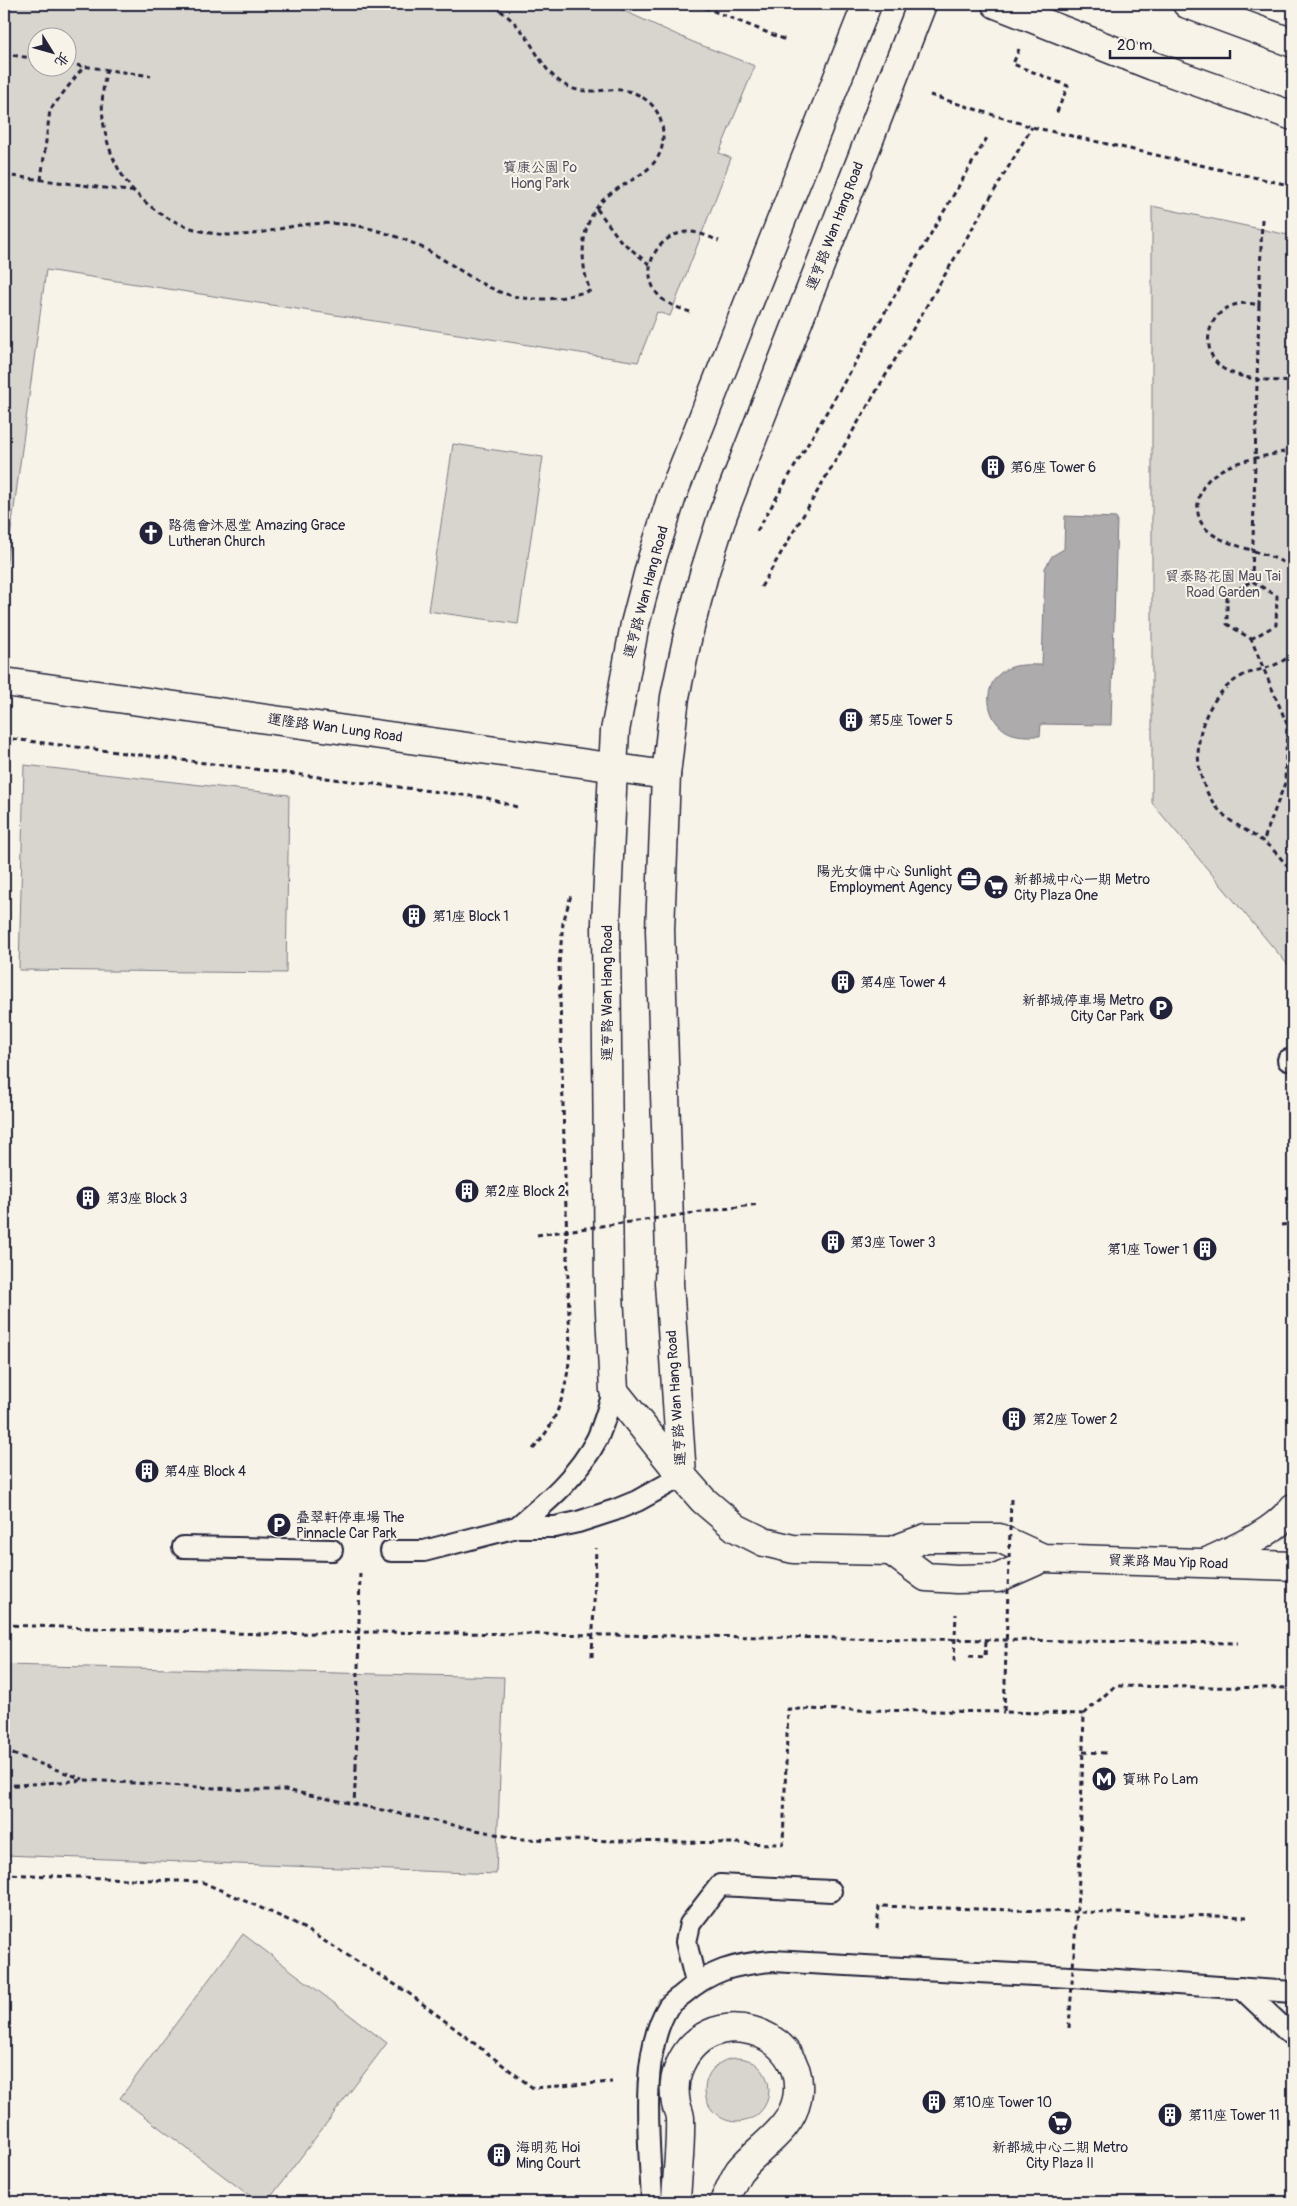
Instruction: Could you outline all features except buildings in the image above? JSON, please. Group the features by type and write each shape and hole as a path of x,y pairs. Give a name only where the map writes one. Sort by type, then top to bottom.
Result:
{"street":[{"name":"運亨路 Wan Hang Road","path":"682,1476 614,1391 609,1293 606,923 616,731 635,624 652,559 672,496 868,4"},
{"name":"運亨路 Wan Hang Road","path":"682,1476 669,1283 668,1166 660,930 666,775 676,697 688,635 720,522 922,4"},
{"path":"996,4 1153,66 1293,116"},
{"path":"1187,4 1293,43"},
{"name":"運隆路 Wan Lung Road","path":"4,682 666,775"},
{"name":"貿業路 Mau Yip Road","path":"682,1476 703,1500 736,1528 764,1542 793,1549 891,1551 926,1538 999,1538 1043,1558 1293,1566"},
{"path":"1203,1564 1259,1537 1275,1526 1293,1508"},
{"name":"貿業路 Mau Yip Road","path":"891,1551 926,1577 957,1579 998,1578 1043,1558"},
{"path":"676,2202 680,2116 674,2091 677,2072 686,2054 697,2042 712,2033 734,2028 755,2031 767,2036 778,2044 790,2062 797,2082 797,2096 793,2113 784,2128 776,2137 765,2144 738,2173 724,2202"},
{"path":"736,2202 738,2173"}],"lane":[{"path":"517,1527 558,1493 580,1466 596,1439 614,1391"},
{"path":"391,1551 424,1551 517,1527 555,1527 593,1517 637,1501 682,1476"},
{"path":"183,1547 332,1550"},
{"path":"696,1983 686,1942 690,1924 720,1885 831,1891"},
{"path":"652,2202 648,2079 653,2041 668,2006 696,1983 716,1972 740,1964 772,1961 1089,1978 1293,1992"},
{"path":"1241,1988 1289,2032"}],"path":[{"path":"107,69 103,86 102,119 110,151 125,180 147,204 174,222 205,233 238,236 304,224 337,224 370,229 402,238 432,252 478,283 500,292 522,298 545,300 590,291 584,275 583,240 589,224 597,209 608,195 623,185 639,178 651,167 660,154 663,138 662,122 654,108 642,96 628,90 612,88 589,91 566,86 548,72 518,26 492,4"},
{"path":"696,4 786,40"},
{"path":"1019,47 1013,64 1068,86 1056,114"},
{"path":"4,54 28,58"},
{"path":"78,65 151,76"},
{"path":"41,180 50,110 84,66"},
{"path":"930,95 1032,128 1293,186"},
{"path":"761,587 1032,128"},
{"path":"752,538 988,136"},
{"path":"4,175 136,192"},
{"path":"597,209 620,240 650,265"},
{"path":"1252,581 1262,219"},
{"path":"690,312 663,300 654,289 650,278 650,265 654,252 662,241 674,234 688,232 719,241"},
{"path":"1259,305 1247,302 1235,303 1224,309 1214,318 1210,330 1209,343 1212,356 1220,366 1232,373 1290,382 1293,385"},
{"path":"1293,448 1288,451 1222,468 1210,477 1201,489 1197,504 1200,519 1208,532 1220,540 1271,556 1288,564 1293,570"},
{"path":"1252,581 1227,595 1226,624 1251,639 1287,724 1286,783 1263,842"},
{"path":"1251,639 1276,625 1277,596 1252,581"},
{"path":"1293,653 1285,661 1264,670 1250,671 1230,683 1216,697 1206,715 1200,733 1198,754 1200,773 1207,792 1218,809 1232,822 1271,847 1293,874"},
{"path":"4,738 487,798 517,807"},
{"path":"533,1449 542,1439 558,1412 568,1382 570,1351 559,964 563,923 574,888"},
{"path":"537,1235 759,1204"},
{"path":"1281,1225 1293,1224"},
{"path":"1004,1712 1011,1498"},
{"path":"592,1658 597,1539"},
{"path":"354,1804 360,1571"},
{"path":"4,1626 263,1634 372,1632 1238,1643"},
{"path":"969,1656 985,1657 986,1640"},
{"path":"4,1786 86,1780 247,1790 285,1790 519,1839 783,1844 788,1709 1084,1714 1115,1686 1293,1688"},
{"path":"1069,2028 1077,1911 1084,1714"},
{"path":"4,1751 86,1780"},
{"path":"1083,1752 1107,1753"},
{"path":"4,1874 202,1882 295,1923 407,1992 533,2088 612,2082"},
{"path":"877,1929 878,1906 1247,1917"}],"green space":[{"name":"寶康公園 Po Hong Park","path":"4,4 609,4 693,42 755,66 719,153 731,158 670,316 657,312 638,362 46,270 4,583"},
{"name":"貿泰路花園 Mau Tai Road Garden","path":"1152,206 1293,236 1293,971 1152,803"},
{"path":"453,444 543,457 518,624 428,611"},
{"path":"24,765 289,795 286,973 19,970"},
{"path":"4,1665 504,1677 496,1874 4,1855"},
{"path":"243,1934 387,2043 267,2202 258,2202 120,2098"},
{"path":"737,2058 755,2064 763,2072 769,2090 763,2108 755,2116 737,2122 719,2116 711,2108 705,2090 711,2072 719,2064"}],"shaded area":[{"path":"1065,516 1117,518 1111,725 1041,724 1040,736 1023,736 1006,731 998,724 989,707 989,697 995,679 1002,672 1012,667 1023,665 1042,665 1045,568 1052,556 1064,549"}],"place":[{"name":"第6座 Tower 6","path":"993,467"},
{"name":"路德會沐恩堂 Amazing Grace Lutheran Church","path":"151,533"},
{"name":"第5座 Tower 5","path":"851,720"},
{"name":"陽光女傭中心 Sunlight Employment Agency","path":"969,879"},
{"name":"新都城中心一期 Metro City Plaza One","path":"996,887"},
{"name":"第1座 Block 1","path":"414,916"},
{"name":"第4座 Tower 4","path":"843,982"},
{"name":"新都城停車場 Metro City Car Park","path":"1161,1008"},
{"name":"第2座 Block 2","path":"467,1191"},
{"name":"第3座 Block 3","path":"88,1198"},
{"name":"第3座 Tower 3","path":"833,1242"},
{"name":"第1座 Tower 1","path":"1205,1249"},
{"name":"第2座 Tower 2","path":"1014,1419"},
{"name":"第4座 Block 4","path":"147,1471"},
{"name":"叠翠軒停車場 The Pinnacle Car Park","path":"279,1525"},
{"name":"寶琳 Po Lam","path":"1104,1779"},
{"name":"第10座 Tower 10","path":"934,2102"},
{"name":"第11座 Tower 11","path":"1170,2115"},
{"name":"新都城中心二期 Metro City Plaza II","path":"1060,2123"},
{"name":"海明苑 Hoi Ming Court","path":"499,2155"}]}
